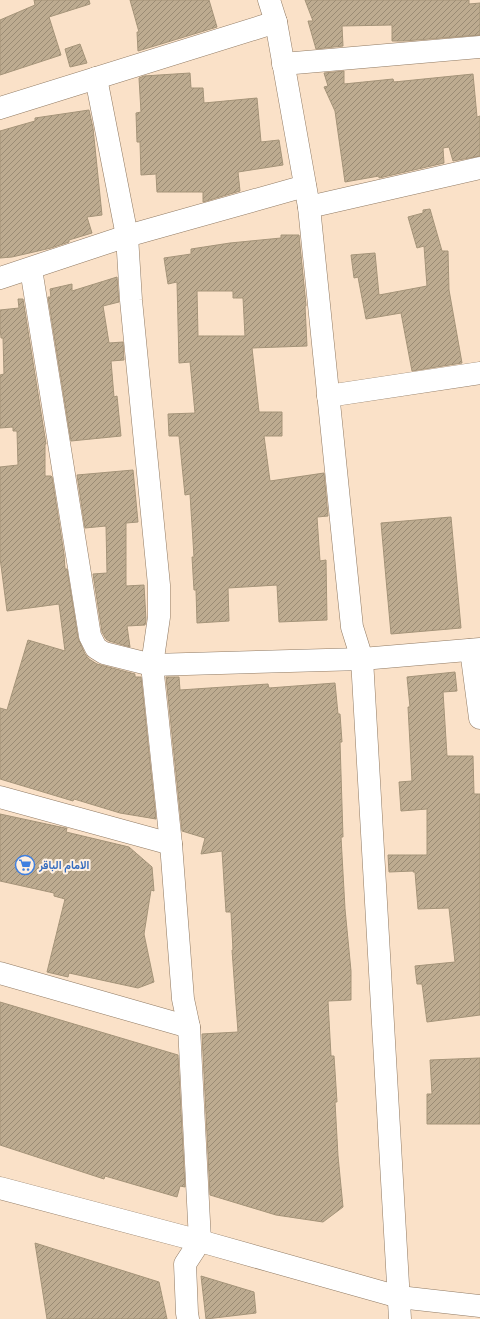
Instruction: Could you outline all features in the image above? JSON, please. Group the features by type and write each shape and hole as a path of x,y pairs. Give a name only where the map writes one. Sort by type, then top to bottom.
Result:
{"street":[{"path":"269,0 276,22 308,207 352,627 362,659 400,1319"},
{"path":"0,108 276,22"},
{"path":"283,64 480,47"},
{"path":"96,78 127,236 132,308 159,585 159,617 152,665 171,844 183,999 189,1027 200,1241 186,1264 188,1319"},
{"path":"308,207 480,168"},
{"path":"0,278 127,236 305,186"},
{"path":"30,269 90,636 96,648 104,653 152,665 362,659 475,650 480,718"},
{"path":"328,396 480,373"},
{"path":"0,796 171,844"},
{"path":"0,974 189,1027"},
{"path":"0,1188 200,1241 399,1297 480,1306"}],"building":[{"path":"34,0 89,0 90,4 49,17 61,55 0,75 0,20 35,5"},
{"path":"130,0 209,0 217,27 138,51 137,32 139,32"},
{"path":"305,0 469,0 469,4 480,3 480,35 392,41 392,25 342,26 343,46 316,49 308,21 313,21"},
{"path":"80,44 87,63 70,67 65,49"},
{"path":"344,71 344,84 393,79 394,82 473,74 477,117 480,116 480,156 453,161 449,147 443,148 444,163 379,178 379,176 345,182 335,111 324,87 328,86 324,73"},
{"path":"190,73 191,88 203,88 204,103 257,98 261,142 279,140 283,165 238,172 240,191 203,202 203,192 157,192 156,174 141,175 140,142 137,142 136,113 141,112 139,78 144,76"},
{"path":"89,110 93,128 102,215 87,217 92,233 69,240 69,242 51,248 12,257 0,258 0,131 35,121 35,118"},
{"path":"430,209 442,251 448,251 449,290 462,363 412,371 401,313 366,319 358,277 354,278 351,255 375,253 379,295 427,286 424,246 417,248 408,217 423,213 423,210"},
{"path":"281,235 299,235 306,305 307,346 252,348 259,412 282,412 282,436 264,436 270,481 324,473 328,516 317,517 320,561 326,560 327,620 279,622 277,585 228,588 229,621 197,623 196,590 194,590 192,557 194,557 190,494 185,495 179,436 169,436 168,414 195,413 190,362 179,363 177,282 168,284 164,258 191,254 191,249 230,243 281,238","holes":["197,291 233,291 233,298 243,298 245,336 198,336"]},
{"path":"117,277 119,302 103,306 109,343 123,342 124,360 111,361 114,397 117,396 121,436 71,441 48,297 51,297 50,289 72,284 72,291"},
{"path":"18,299 23,299 46,444 45,476 52,477 65,569 67,569 78,638 85,654 89,659 97,664 135,674 135,677 141,677 156,819 120,813 74,799 73,801 0,779 0,708 7,710 28,640 65,651 59,604 7,611 0,558 0,467 18,465 17,431 13,431 13,427 0,428 0,375 4,374 3,338 1,338 0,310 19,308"},
{"path":"133,470 138,522 126,523 126,586 144,585 146,620 145,625 127,626 130,647 109,641 102,632 93,574 107,573 106,526 85,528 77,475"},
{"path":"451,517 461,628 391,634 381,523"},
{"path":"455,672 457,691 443,692 447,756 473,756 474,794 480,794 480,1015 427,1022 422,984 417,984 415,966 455,962 449,908 418,909 415,872 389,872 388,855 427,855 427,809 401,811 399,782 412,781 408,707 410,707 407,677"},
{"path":"166,677 179,677 180,690 268,684 269,688 335,683 338,714 340,714 342,742 340,742 343,837 341,837 345,909 351,971 351,1000 328,1001 331,1056 334,1056 338,1156 343,1207 323,1222 276,1215 210,1195 202,1034 238,1032 232,950 231,912 226,912 222,851 201,854 205,838 182,831"},
{"path":"0,814 67,828 66,832 129,847 152,867 154,891 151,890 144,934 154,982 138,988 69,973 68,977 47,972 65,899 54,896 54,893 0,881"},
{"path":"0,1002 178,1055 185,1187 180,1186 177,1197 105,1176 104,1179 0,1145"},
{"path":"480,1058 480,1124 427,1124 427,1094 432,1094 430,1060"},
{"path":"35,1243 159,1282 167,1319 47,1319"},
{"path":"201,1276 254,1292 256,1313 206,1319"}],"place":[{"name":"الامام الباقر","path":"25,865"}]}
